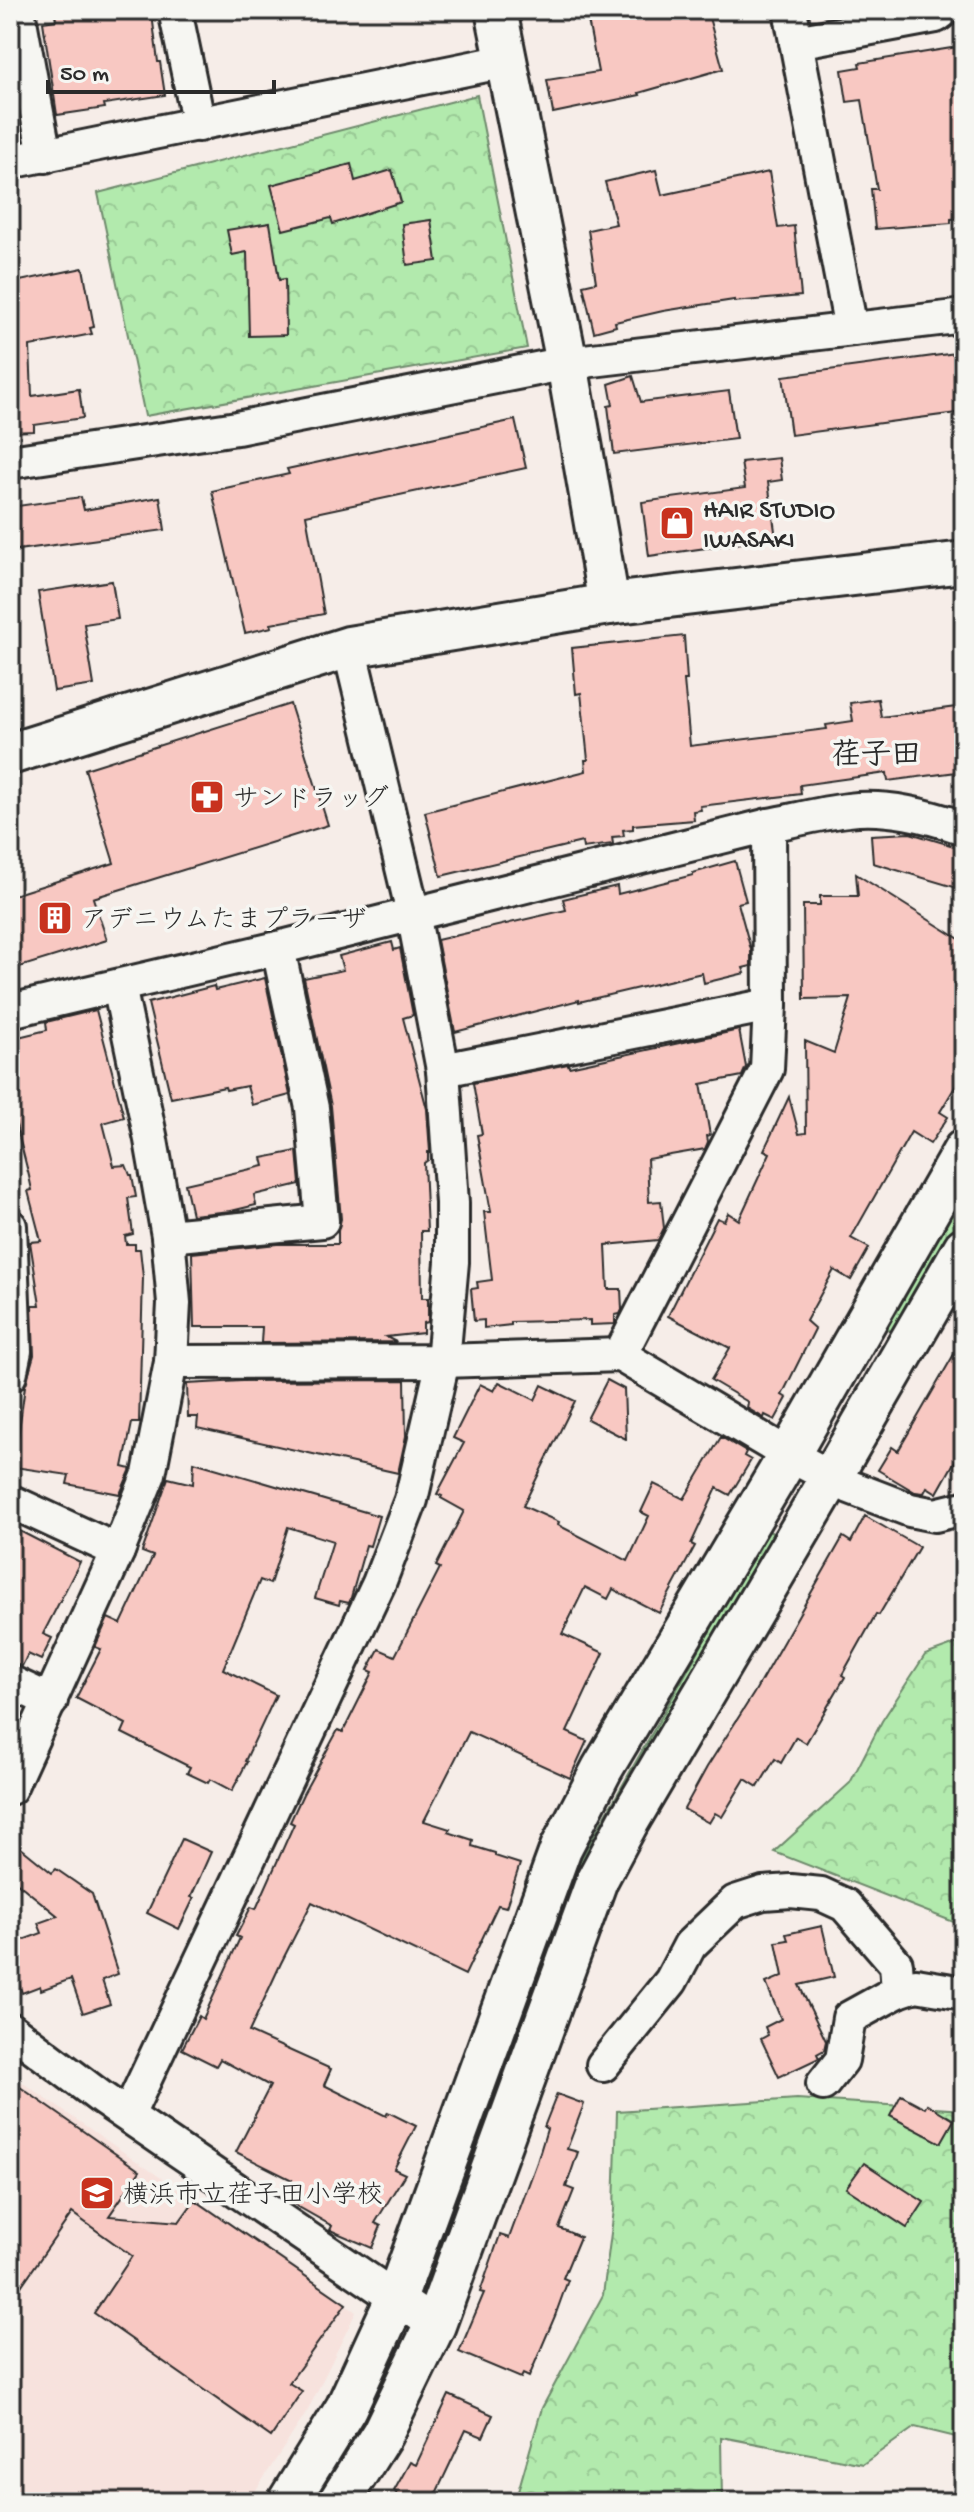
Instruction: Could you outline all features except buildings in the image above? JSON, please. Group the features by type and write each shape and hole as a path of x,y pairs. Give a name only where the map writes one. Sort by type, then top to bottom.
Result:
{"street":[{"path":"18,10 45,156"},
{"path":"175,10 199,125"},
{"path":"496,10 567,363 609,604"},
{"path":"790,10 851,329"},
{"path":"796,42 936,16 944,10"},
{"path":"10,162 506,61"},
{"path":"10,462 237,428 567,363 964,316"},
{"path":"10,754 349,647 609,604 964,562"},
{"path":"128,2115 379,1583 411,1500 443,1361 452,1262 452,1203 443,1070 413,913 349,647"},
{"path":"10,1011 278,948 769,825 850,809 891,810 964,828"},
{"path":"620,1355 767,1069 770,1005 769,825"},
{"path":"168,1236 322,1221 312,1108 278,948"},
{"path":"10,1788 118,1551 149,1474 171,1362 174,1303 168,1236 119,986"},
{"path":"443,1070 770,1005"},
{"path":"288,2502 346,2408 396,2299 561,1848 602,1769 789,1455 964,1150"},
{"path":"10,1226 15,1351 10,1375"},
{"path":"339,2502 382,2434 435,2325 597,1880 964,1248"},
{"path":"171,1362 443,1361 620,1355 831,1478 910,1510 935,1515 964,1508"},
{"path":"10,1501 118,1551"},
{"path":"10,1682 51,1701"},
{"path":"603,2065 671,1981 690,1945 735,1902 763,1893 791,1891 821,1894 845,1905 896,1964 898,1991"},
{"path":"823,2084 842,2060 849,2018 898,1991 916,1985 964,1993"},
{"path":"10,2029 103,2099 435,2325"}],"shaded area":[{"name":"横浜市立荏子田小学校","path":"10,2074 356,2312 307,2412 248,2502 10,2502"}],"green space":[{"path":"477,95 527,348 145,416 98,193"},
{"path":"964,1190 964,1212 894,1333 884,1327"},
{"path":"767,1530 778,1536 429,2287 420,2291 418,2283 578,1864"},
{"path":"964,1641 964,1926 774,1852 850,1783 882,1721 925,1655"},
{"path":"797,2099 964,2110 964,2439 915,2427 863,2464 721,2437 722,2502 515,2502 542,2408 603,2295 614,2210 617,2111"},
{"path":"397,2343 402,2352 331,2489 322,2502 307,2502"}],"place":[{"name":"HAIR STUDIO IWASAKI","path":"677,523"},
{"name":"サンドラッグ","path":"207,797"},
{"name":"アデニウムたまプラーザ","path":"55,918"},
{"name":"横浜市立荏子田小学校","path":"97,2193"}],"district":[{"name":"荏子田","path":"876,753"}]}
